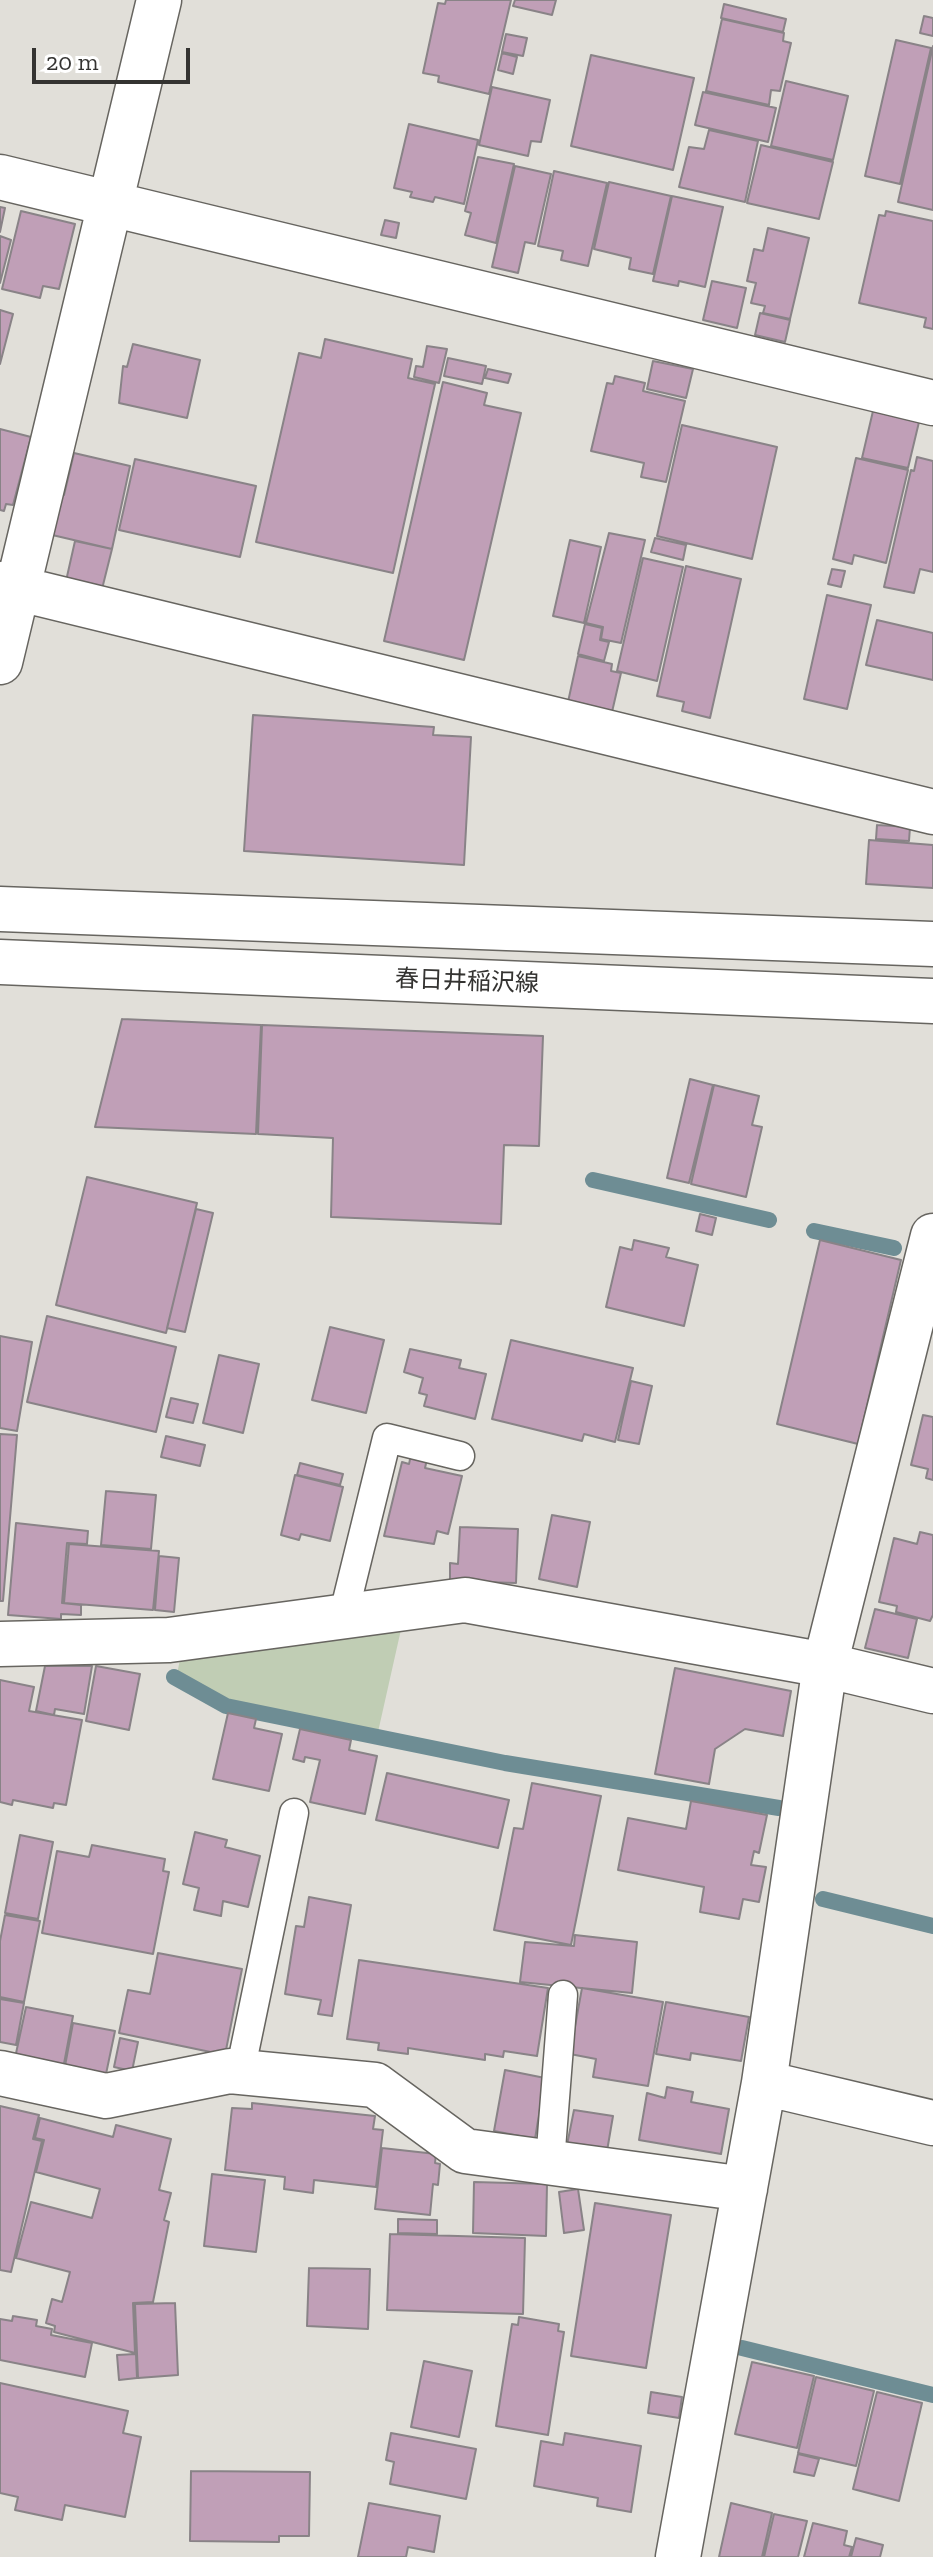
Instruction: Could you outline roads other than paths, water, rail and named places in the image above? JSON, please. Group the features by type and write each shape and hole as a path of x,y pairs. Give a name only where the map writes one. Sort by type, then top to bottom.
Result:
{"street":[{"path":"0,662 9,586 110,204 159,0"},
{"path":"0,177 933,403"},
{"path":"9,586 933,812"},
{"path":"0,909 933,944"},
{"name":"春日井稲沢線","path":"0,962 933,1001"},
{"path":"678,2557 764,2083 825,1665 931,1249"},
{"path":"0,1644 169,1640 465,1600 825,1665 933,1691"},
{"path":"0,2073 106,2096 240,2072 375,2085 465,2151 745,2189"},
{"path":"764,2083 933,2123"}],"lane":[{"path":"343,1617 387,1438 460,1456"},
{"path":"240,2072 294,1813"},
{"path":"550,2162 563,1995"}],"waterway":[{"path":"593,1180 769,1220"},
{"path":"814,1231 894,1248"},
{"path":"174,1677 226,1706 505,1763 779,1808"},
{"path":"823,1899 933,1926"},
{"path":"742,2348 933,2395"}]}
